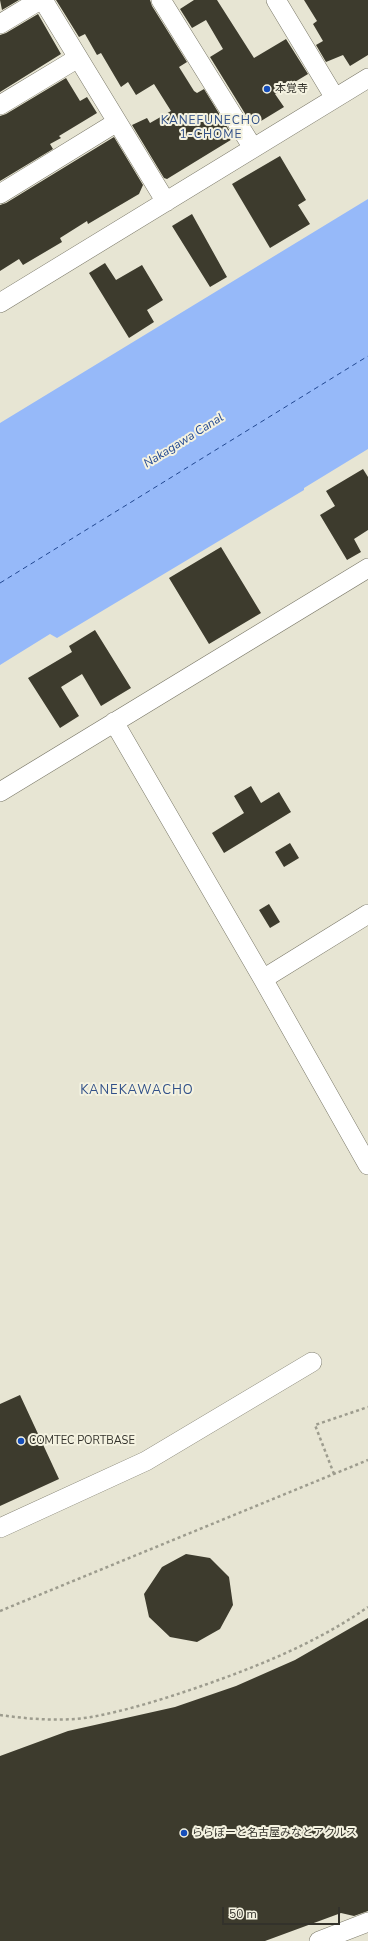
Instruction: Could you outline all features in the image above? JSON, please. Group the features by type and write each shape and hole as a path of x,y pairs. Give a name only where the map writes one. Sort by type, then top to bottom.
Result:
{"street":[{"path":"0,24 41,0 166,202"},
{"path":"161,0 252,148"},
{"path":"276,0 335,98"},
{"path":"0,105 78,58"},
{"path":"0,302 368,78"},
{"path":"0,194 117,122"},
{"path":"0,792 368,568"},
{"path":"114,722 263,980 368,1166"},
{"path":"263,980 368,914"},
{"path":"0,1528 146,1461 312,1362"},
{"path":"319,1941 368,1922"}],"path":[{"path":"334,1474 315,1425 368,1407"},
{"path":"0,1611 368,1460"},
{"path":"0,1715 31,1720 90,1717 154,1702 214,1682 288,1653 346,1622 368,1607"}],"water":[{"name":"Nakagawa Canal","path":"368,199 368,449 304,488 304,490 57,638 50,634 0,665 0,423"}],"building":[{"path":"0,0 19,0 2,10"},
{"path":"56,0 150,0 152,6 187,62 179,67 194,91 197,93 204,89 234,138 167,179 164,178 132,125 147,118 150,123 171,111 154,84 136,95 128,82 121,87 101,53 97,55 85,34 79,37"},
{"path":"194,0 217,0 254,58 286,39 308,74 275,94 284,107 261,121 258,115 249,120 210,57 223,49 206,20 192,28 180,9"},
{"path":"304,0 368,0 368,55 350,66 343,55 326,62 316,45 323,41 313,24 317,21"},
{"path":"38,14 61,54 0,92 0,35"},
{"path":"66,78 80,101 87,97 97,113 59,136 61,138 50,144 53,149 0,181 0,116 6,114"},
{"path":"114,137 143,185 139,194 88,224 87,221 60,238 62,242 23,265 19,259 0,271 0,205 6,203"},
{"path":"280,156 306,200 298,205 310,224 270,248 232,184"},
{"path":"192,214 227,277 210,287 172,226"},
{"path":"105,263 116,280 142,265 163,300 147,310 154,322 129,338 89,273"},
{"path":"363,469 368,477 368,530 354,539 361,552 347,560 320,515 335,506 326,491"},
{"path":"221,547 261,613 209,644 169,578"},
{"path":"95,630 131,688 101,706 82,674 61,687 79,716 60,728 28,678 72,652 69,646"},
{"path":"251,786 261,803 279,792 291,812 224,853 212,833 244,813 234,796"},
{"path":"290,843 299,858 284,867 275,852"},
{"path":"269,904 280,922 270,928 259,910"},
{"name":"COMTEC PORTBASE","path":"20,1395 59,1479 0,1506 0,1404"},
{"path":"186,1554 210,1558 229,1577 233,1605 220,1629 197,1642 170,1637 149,1617 144,1594 162,1567"},
{"name":"ららぽーと名古屋みなとアクルス","path":"368,1618 368,1911 354,1916 341,1913 265,1941 0,1941 0,1756 68,1731 175,1707 236,1686 295,1660"}],"ferry route":[{"path":"0,583 368,356"}],"place":[{"name":"本覚寺","path":"267,89"},
{"name":"COMTEC PORTBASE","path":"21,1441"},
{"name":"ららぽーと名古屋みなとアクルス","path":"184,1833"}],"district":[{"name":"KANEFUNECHO 1-CHOME","path":"211,128"},
{"name":"KANEKAWACHO","path":"137,1091"}]}
